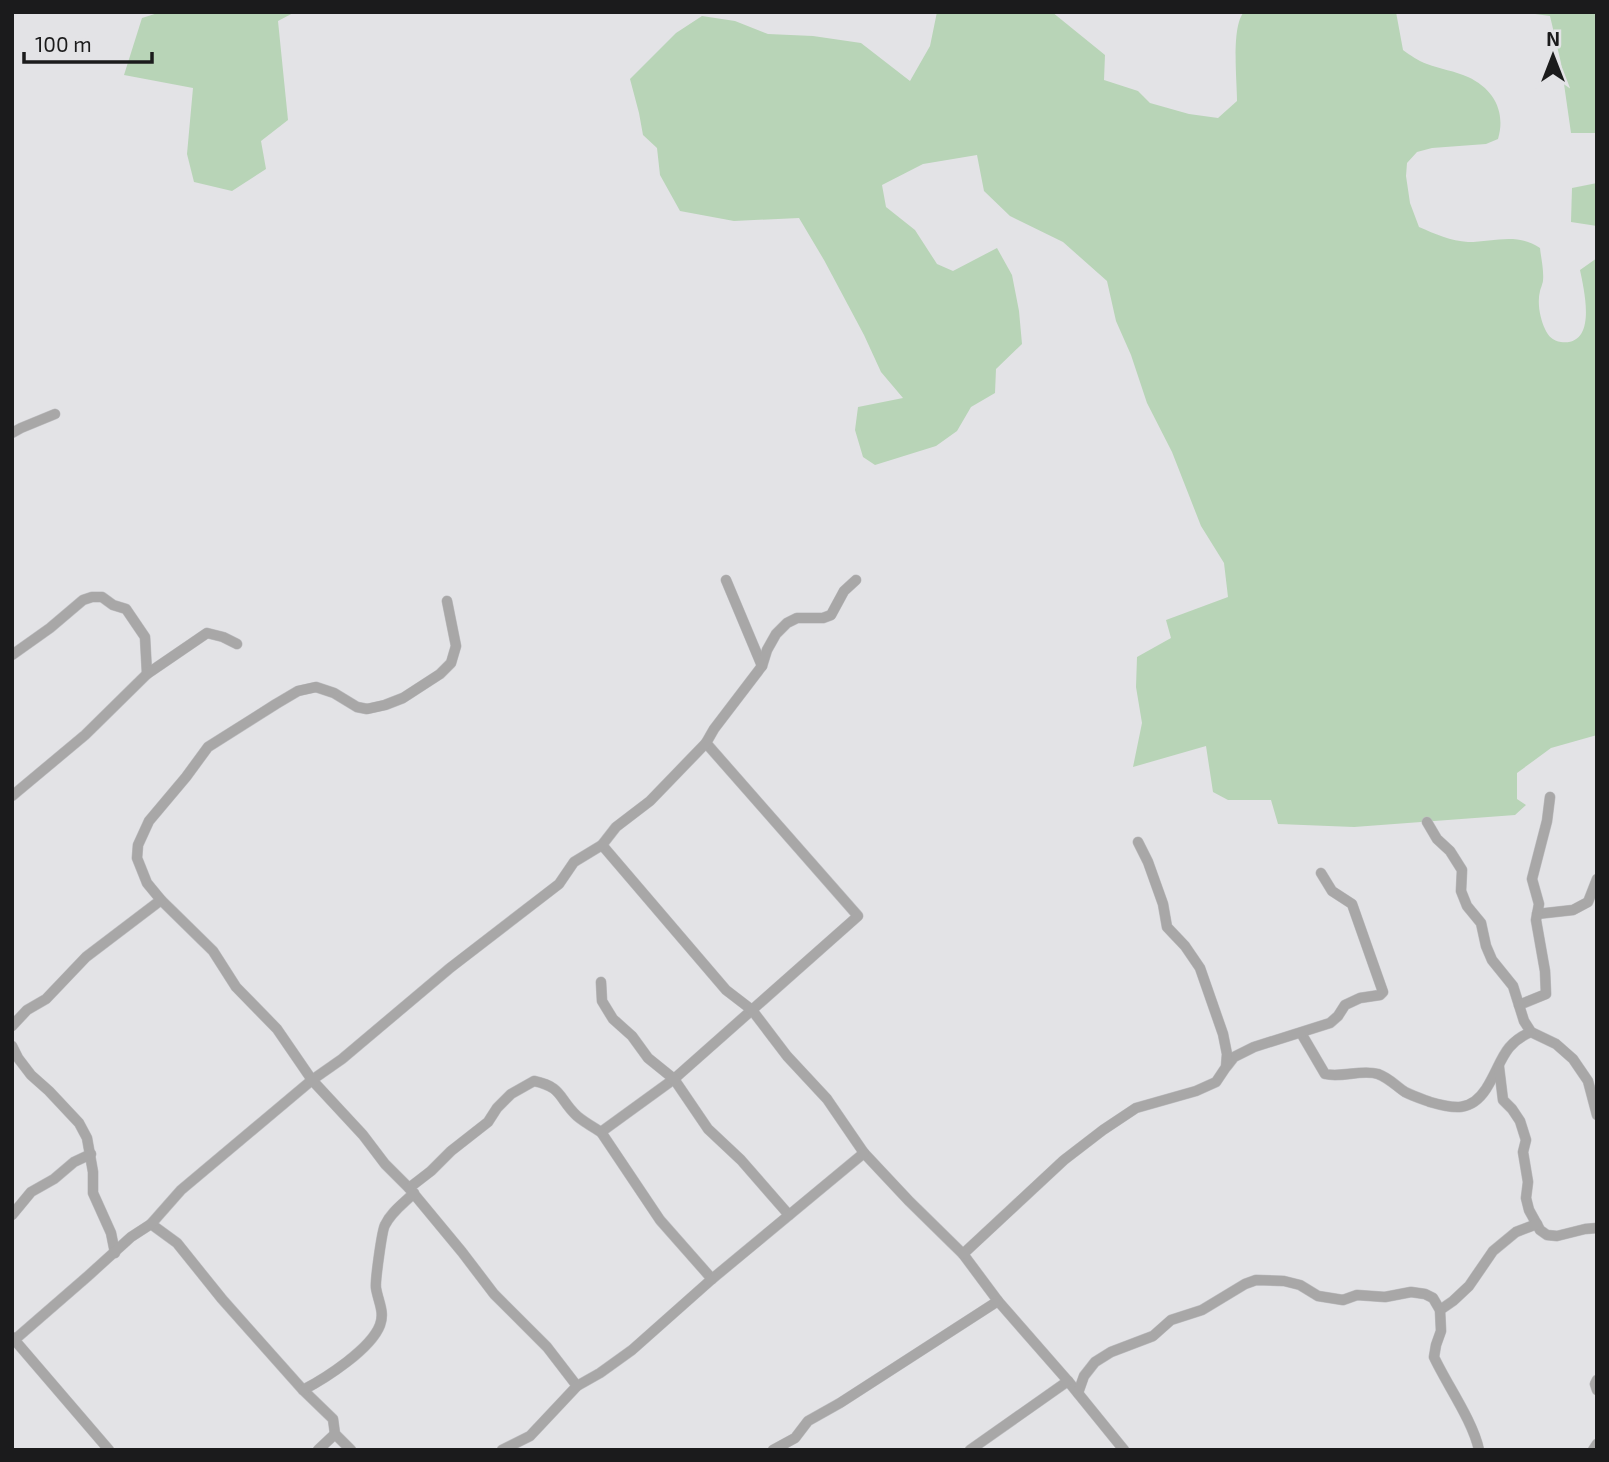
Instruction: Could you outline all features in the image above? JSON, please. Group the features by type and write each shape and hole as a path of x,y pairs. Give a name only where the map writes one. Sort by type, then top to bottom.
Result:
{"street":[{"path":"12,433 55,414"},
{"path":"726,580 762,666"},
{"path":"109,1450 13,1339 131,1237 151,1224 181,1191 312,1080 342,1059 450,968 559,884 575,862 602,845 615,827 650,801 706,743 762,666 776,634 797,618 823,618 831,615 844,591 856,580"},
{"path":"12,655 83,600 102,597 113,605 126,609 145,637 147,674"},
{"path":"447,601 456,646 451,663 440,674 394,701 367,709 357,707 324,689 316,687 298,691 208,747 149,821 138,845 137,858 147,883 161,900 213,951 236,987 277,1029 312,1080 411,1191 494,1294 547,1347 577,1386"},
{"path":"12,796 85,735 147,674 207,633 223,636 237,645"},
{"path":"601,1132 674,1079 858,916 706,743"},
{"path":"1519,1005 1546,994 1536,920 1539,904 1532,879 1547,821 1550,797"},
{"path":"1427,822 1462,870 1461,891 1467,906 1480,923 1486,946 1499,969 1513,986 1524,1021 1531,1032 1556,1044 1573,1059 1588,1081 1597,1115"},
{"path":"1138,842 1163,904 1167,927 1185,946 1200,968 1223,1034 1227,1054 1226,1067"},
{"path":"602,845 726,990 752,1010 788,1056 827,1099 864,1153 963,1254 998,1301 1124,1450"},
{"path":"963,1254 1064,1160 1136,1108 1196,1091 1216,1082 1234,1057 1254,1047 1330,1023 1345,1005 1383,992 1352,904 1332,891 1321,873"},
{"path":"1537,914 1573,910 1588,902 1597,879"},
{"path":"12,1026 27,1010 46,999 86,957 161,900"},
{"path":"601,982 602,1002 612,1019 632,1036 648,1058 674,1079 708,1129 741,1160 789,1215"},
{"path":"1301,1032 1325,1074 1335,1076 1377,1073 1391,1080 1406,1093 1450,1108 1464,1107 1479,1099 1508,1047 1519,1037 1531,1032"},
{"path":"12,1046 31,1075 79,1124 87,1138 93,1172 93,1193 111,1233 114,1253"},
{"path":"1499,1065 1503,1100 1520,1121 1526,1140 1523,1152 1528,1182 1526,1199 1540,1230 1547,1235 1557,1236 1585,1228 1597,1228"},
{"path":"303,1390 351,1358 374,1336 381,1324 383,1314 376,1285 384,1226 411,1191 472,1132 488,1122 511,1094 534,1081 549,1084 580,1119 601,1132 660,1220 712,1279"},
{"path":"502,1450 530,1436 577,1386 632,1350 712,1279 864,1153"},
{"path":"12,1215 31,1192 54,1179 74,1162 91,1154"},
{"path":"151,1224 177,1243 222,1299 303,1390 334,1419 335,1434 351,1450"},
{"path":"1440,1310 1469,1286 1493,1251 1516,1233 1537,1224"},
{"path":"1078,1393 1084,1376 1095,1362 1111,1352 1153,1336 1171,1320 1202,1310 1256,1280 1284,1281 1318,1296 1343,1300 1357,1295 1385,1297 1411,1292 1433,1298 1440,1310 1441,1331 1434,1357 1478,1441 1479,1450"},
{"path":"773,1450 794,1438 808,1421 998,1301"},
{"path":"1597,1380 1597,1390"},
{"path":"970,1450 1068,1381"},
{"path":"318,1450 335,1434"},
{"path":"1593,1450 1597,1444"}],"green space":[{"path":"161,12 295,12 278,21 288,120 261,141 266,169 232,191 194,182 187,154 193,88 124,75 142,18"},
{"path":"937,12 1052,12 1105,55 1104,80 1138,91 1150,103 1189,114 1218,118 1237,101 1236,41 1237,29 1244,12 1396,12 1403,50 1424,63 1468,77 1491,95 1499,111 1498,139 1486,144 1432,148 1417,152 1407,163 1410,203 1419,227 1462,241 1514,239 1540,248 1543,282 1539,296 1540,315 1548,334 1561,342 1573,341 1584,326 1586,303 1580,270 1597,258 1597,735 1551,748 1517,773 1517,799 1526,805 1515,815 1354,827 1278,824 1271,800 1228,800 1213,792 1206,746 1133,767 1142,723 1136,687 1137,657 1171,638 1166,620 1228,597 1224,563 1201,526 1172,452 1147,403 1116,321 1107,281 1063,242 1010,216 984,191 977,155 923,164 882,185 886,207 915,230 937,264 953,271 997,248 1012,275 1022,344 996,369 995,393 971,407 957,431 936,446 875,465 863,457 855,430 858,407 903,398 881,372 864,335 799,218 734,221 680,211 660,175 657,148 643,135 630,79 676,33 702,16 735,21 768,34 813,36 861,43 910,81 930,46"},
{"path":"1521,12 1597,12 1597,133 1571,133 1561,63 1550,16"},
{"path":"1597,183 1597,226 1571,222 1572,188"}]}
